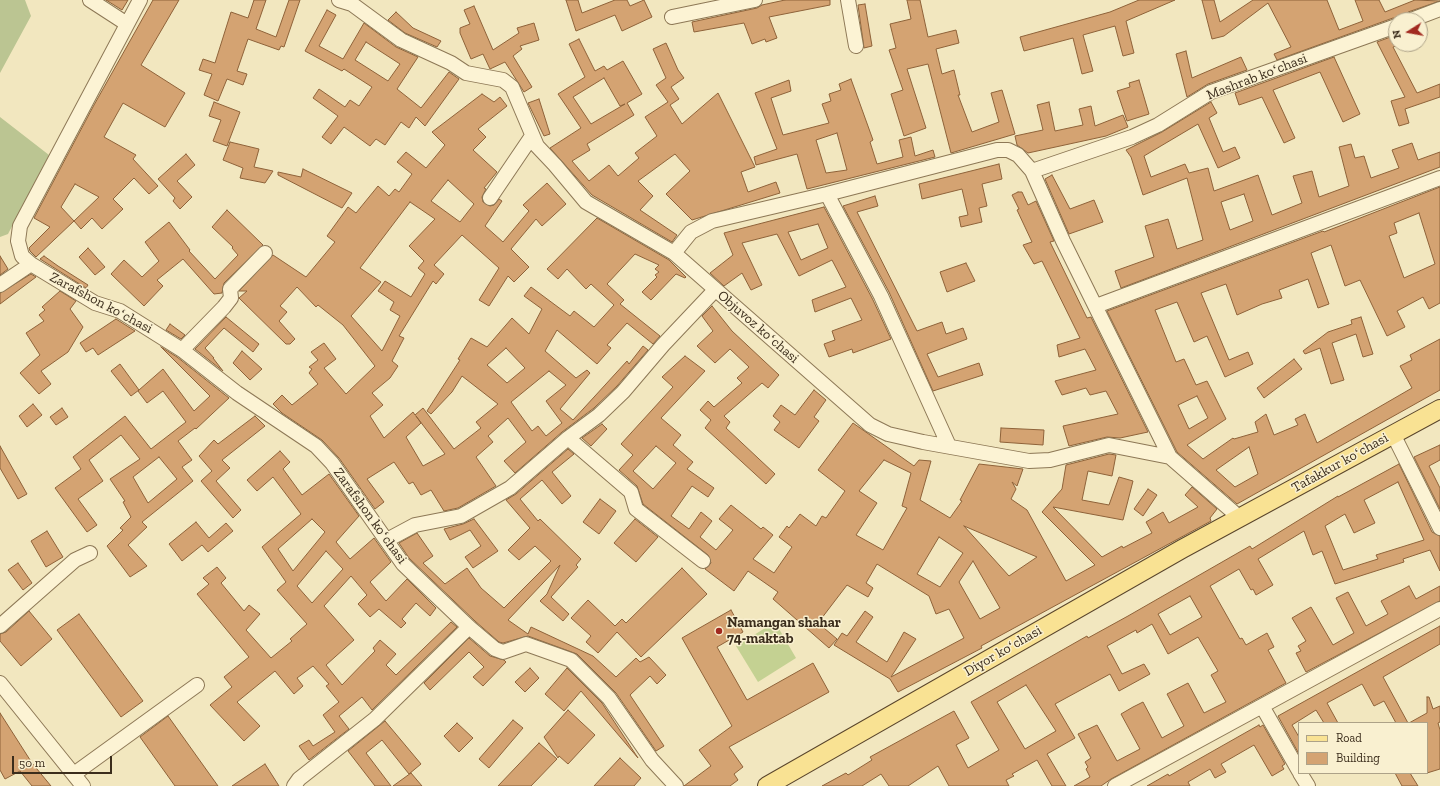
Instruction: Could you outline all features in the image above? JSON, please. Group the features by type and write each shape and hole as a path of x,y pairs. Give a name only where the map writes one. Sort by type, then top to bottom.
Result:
{"main road":[{"name":"Tafakkur koʻchasi","path":"1240,518 1440,408"},
{"name":"Diyor koʻchasi","path":"767,786 1175,553 1240,518"}],"street":[{"path":"90,0 127,24"},
{"path":"0,285 30,264 22,256 18,241 20,226 140,0"},
{"name":"Objuvoz koʻchasi","path":"339,0 352,4 401,40 451,63 466,72 503,80 512,87 537,146 586,202 674,253 870,425 888,434 1038,461 1109,445 1170,457 1240,518"},
{"path":"672,17 755,0"},
{"path":"848,0 856,46"},
{"path":"1428,14 1440,9"},
{"name":"Mashrab koʻchasi","path":"1032,171 1132,137 1158,125 1211,92 1388,29"},
{"path":"490,198 532,136"},
{"path":"674,253 691,232 712,221 827,194 997,150 1008,150 1018,155 1032,171 1063,241 1170,457"},
{"path":"1096,306 1440,178"},
{"path":"827,194 881,296 949,446"},
{"path":"182,350 224,307 231,298 230,289 265,253"},
{"name":"Zarafshon koʻchasi","path":"30,264 95,303 120,311 182,350 237,393 316,446 332,463 403,564 469,627 495,650 503,652 526,644 571,660 609,698 652,760 676,786"},
{"path":"387,540 415,525 461,516 510,488 568,438 599,415 623,392 663,345 715,290"},
{"path":"1393,434 1440,528"},
{"path":"568,438 631,492 636,509 703,561"},
{"path":"0,626 75,560 90,553"},
{"path":"1115,786 1440,609"},
{"path":"294,786 299,779 375,719 469,627"},
{"path":"0,683 83,786"},
{"path":"74,774 197,685"},
{"path":"1262,706 1298,769"},
{"path":"1301,774 1308,786"}],"green space":[{"path":"0,0 25,0 31,16 0,73"},
{"path":"0,117 49,155 8,234 0,237"},
{"path":"775,622 796,658 758,682 736,646"}],"building":[{"path":"106,0 128,0 122,10"},
{"path":"153,0 179,0 141,65 185,93 165,127 123,103 104,137 136,155 133,159 158,186 149,194 134,178 113,199 123,209 102,229 92,218 81,229 74,221 36,257 29,248 50,227 34,218 94,105","holes":["75,184 99,197 74,221 61,207"]},
{"path":"254,0 266,0 256,29 276,37 289,0 300,0 284,47 281,46 279,50 248,39 237,71 247,74 243,85 227,79 218,101 204,95 212,74 199,70 203,59 215,63 231,12 248,18"},
{"path":"566,0 578,0 582,13 615,0 627,0 630,6 644,0 652,17 622,31 615,15 576,31"},
{"path":"785,0 830,0 830,5 769,17 777,38 766,42 765,39 752,44 744,23 694,32 692,22 757,8 762,5"},
{"path":"907,0 920,0 928,37 956,30 959,43 936,49 942,74 954,70 960,95 958,95 972,132 999,122 991,93 1002,90 1015,134 951,153 928,64 907,69 926,128 904,136 891,94 903,90 889,50 896,48 890,24 911,19"},
{"path":"1139,0 1175,0 1126,21 1134,53 1123,56 1115,26 1083,35 1093,71 1082,74 1073,38 1024,51 1020,37 1110,12"},
{"path":"1202,0 1214,0 1220,22 1253,0 1327,0 1339,30 1363,21 1355,0 1379,0 1385,12 1415,0 1440,1 1408,12 1388,12 1388,20 1277,60 1274,54 1291,47 1268,3 1224,36 1212,39"},
{"path":"865,4 872,46 864,48 858,5"},
{"path":"474,6 493,50 519,33 517,28 534,23 539,40 520,46 522,49 513,56 532,87 524,92 505,62 490,69 483,54 471,59 460,33 460,28 470,24 464,10"},
{"path":"327,10 336,15 319,46 343,59 364,23 396,47 418,57 397,89 421,108 449,72 459,79 425,126 416,117 409,128 401,122 385,145 376,139 370,146 344,127 331,144 322,137 338,116 313,98 319,89 345,107 350,100 359,106 372,87 344,69 342,71 305,51","holes":["366,42 400,64 388,81 355,60"]},
{"path":"396,12 413,28 441,41 437,47 405,33 388,20"},
{"path":"1388,38 1388,52 1396,52 1417,93 1440,84 1440,97 1405,109 1409,123 1399,126 1391,101 1405,97 1377,42"},
{"path":"579,39 595,71 604,66 607,70 623,61 642,94 627,103 634,115 587,144 590,150 572,161 589,181 609,165 618,176 639,158 635,153 657,136 645,117 668,102 656,85 666,78 653,49 666,43 678,70 684,78 671,87 679,99 670,105 682,124 718,93 755,167 741,172 748,192 776,182 780,193 692,220 666,194 690,171 675,154 638,181 653,196 640,210 677,235 672,242 592,195 550,148 581,128 558,94 585,77 569,44","holes":["604,78 620,106 625,104 591,124 573,97"]},
{"path":"1186,51 1192,78 1241,57 1247,70 1208,84 1187,97 1176,54"},
{"path":"1334,57 1360,114 1343,122 1320,72 1273,90 1295,138 1284,143 1262,97 1239,105 1235,93"},
{"path":"851,79 873,140 870,142 877,164 903,157 899,140 911,137 915,156 933,150 935,157 807,189 797,154 756,165 754,157 777,149 755,93 789,80 791,91 771,98 783,135 829,123 822,104 831,101 829,94 841,90 839,84","holes":["837,133 847,170 826,173 816,140"]},
{"path":"1139,80 1149,114 1127,121 1117,91 1130,87 1129,83"},
{"path":"482,94 494,102 500,97 507,106 478,129 486,137 473,150 497,172 484,188 486,189 482,197 483,202 490,206 494,205 499,199 502,201 485,226 503,242 529,211 523,205 547,183 566,204 542,226 536,219 511,249 529,267 514,282 508,276 489,306 479,300 499,268 462,235 434,265 444,274 436,284 433,281 399,336 404,338 392,361 398,366 390,378 372,393 383,405 370,416 384,438 413,412 415,415 423,408 454,449 481,428 476,422 498,404 462,376 452,392 431,414 427,411 460,360 458,359 471,338 487,347 512,318 529,334 542,309 524,296 531,287 570,316 574,311 594,327 614,305 591,284 586,289 567,269 558,279 547,269 597,218 669,260 686,277 685,278 676,274 651,300 642,292 657,277 655,275 659,272 655,269 659,265 635,254 607,284 624,300 620,304 660,336 653,344 627,323 607,345 611,348 597,364 557,330 545,351 576,378 587,370 590,373 560,409 573,420 627,361 629,364 643,346 648,350 617,386 594,408 562,432 515,473 504,461 526,442 508,418 488,436 493,442 476,457 496,486 458,508 444,511 431,490 421,495 413,482 409,484 394,462 367,479 384,502 375,509 339,458 322,440 282,413 273,404 282,395 292,405 318,384 309,373 312,369 309,367 318,360 311,352 324,343 336,359 324,368 346,394 375,366 343,325 318,305 316,307 297,287 280,306 287,312 279,321 295,339 290,344 286,344 239,298 247,291 239,291 273,255 306,277 335,242 327,236 348,207 356,213 378,186 389,196 395,189 399,192 412,174 397,162 406,152 426,168 445,145 432,132","holes":["448,180 474,204 460,222 431,201","410,202 435,219 409,246 424,261 418,268 425,274 411,297 385,281 378,291 394,302 390,310 400,316 382,351 351,316 381,282 360,268","506,348 525,368 507,383 487,365","549,371 566,385 546,401 562,423 546,436 538,426 532,431 511,402","416,416 445,454 423,466 406,437 421,423"]},
{"path":"539,99 550,134 544,136 528,103"},
{"path":"214,102 240,112 227,146 213,141 221,120 209,116"},
{"path":"1049,102 1055,131 1083,125 1079,109 1091,106 1095,126 1123,115 1128,127 1106,136 1028,153 1017,145 1015,136 1043,130 1037,105"},
{"path":"1211,102 1217,113 1209,118 1223,152 1235,147 1240,158 1218,168 1198,124 1144,156 1151,177 1185,164 1189,173 1208,168 1214,191 1258,175 1272,215 1302,203 1293,176 1312,171 1319,197 1349,186 1339,147 1351,144 1355,158 1364,156 1371,178 1399,168 1392,150 1412,143 1418,160 1440,152 1440,167 1121,288 1115,271 1154,257 1145,226 1168,219 1177,249 1203,240 1187,178 1143,195 1131,157 1126,150 1162,132","holes":["1244,194 1253,221 1230,230 1221,202"]},
{"path":"230,142 259,149 254,167 273,171 265,183 240,178 243,168 223,160"},
{"path":"186,154 195,165 177,181 192,197 180,209 173,201 175,198 158,179"},
{"path":"999,164 1002,179 982,184 987,206 979,208 982,222 961,227 959,217 968,215 962,189 922,199 919,184"},
{"path":"303,169 352,193 342,208 278,175 278,172 301,177"},
{"path":"1052,175 1070,209 1094,200 1103,222 1069,234 1045,179"},
{"path":"1440,187 1440,303 1429,309 1423,297 1397,311 1405,327 1387,336 1360,280 1345,286 1331,245 1311,253 1329,304 1318,308 1308,279 1279,290 1282,298 1262,304 1237,315 1226,284 1201,293 1229,360 1248,352 1253,364 1225,377 1207,336 1194,342 1177,302 1155,310 1176,362 1184,359 1196,385 1207,381 1226,419 1187,445 1203,459 1233,438 1234,439 1258,432 1255,422 1266,414 1274,435 1298,425 1295,419 1305,414 1317,443 1412,388 1400,366 1412,360 1410,355 1440,339 1440,390 1237,504 1177,452 1107,311 1323,231 1324,232","holes":["1419,213 1435,264 1404,278 1389,236 1397,233 1394,223","1197,396 1208,418 1189,429 1178,405","1249,447 1258,474 1235,487 1216,470"]},
{"path":"1022,192 1028,205 1036,201 1054,241 1050,242 1087,318 1091,317 1148,432 1120,438 1107,437 1069,446 1063,426 1118,414 1106,391 1090,395 1086,388 1062,395 1055,381 1096,370 1085,349 1059,357 1057,345 1080,338 1042,261 1034,264 1023,245 1032,242 1017,210 1019,209 1012,195"},
{"path":"875,196 878,206 857,212 917,331 942,322 946,334 963,328 967,339 927,354 938,377 979,363 983,375 933,391 889,292 843,206"},
{"path":"824,207 873,300 891,339 853,353 852,349 829,357 824,344 835,340 832,331 862,320 851,298 815,312 812,300 846,287 832,260 799,276 777,234 742,243 762,285 751,290 742,273 724,286 710,273 733,255 724,233","holes":["818,224 828,248 801,260 788,232"]},
{"path":"227,210 263,245 224,283 222,293 214,294 183,259 157,280 163,286 144,306 111,274 124,260 142,277 159,261 145,242 169,222 190,250 189,251 215,279 238,255 232,248 233,247 212,227"},
{"path":"88,248 105,267 95,275 79,257"},
{"path":"0,256 8,269 0,275"},
{"path":"44,256 88,285 86,288 40,259"},
{"path":"966,263 975,281 947,292 940,272"},
{"path":"31,274 36,277 0,304 0,293"},
{"path":"60,291 76,301 70,309 83,327 68,352 41,371 51,384 39,394 20,373 40,355 26,333 44,321 39,315 45,310 42,307"},
{"path":"712,306 732,331 779,375 768,388 762,383 724,416 730,422 726,428 775,474 766,484 705,428 711,420 700,410 708,401 714,407 742,383 737,378 749,367 730,349 715,363 697,346 713,331 702,316"},
{"path":"226,317 259,344 253,352 224,328 205,348 223,371 195,349"},
{"path":"1361,317 1373,354 1363,357 1356,334 1332,343 1344,380 1331,384 1320,348 1305,354 1303,351 1328,332 1352,324 1351,320"},
{"path":"116,319 135,331 98,355 93,348 86,352 80,343"},
{"path":"170,324 185,335 181,339 166,330"},
{"path":"161,347 177,357 229,398 196,429 195,428 178,441 192,460 182,467 193,481 142,522 147,527 128,545 147,566 130,577 107,546 123,530 120,528 131,517 123,502 125,501 110,479 140,459 121,435 89,460 103,481 78,499 97,525 87,532 55,488 81,469 73,457 125,416 151,449 186,422 163,391 147,403 138,391 163,369 194,411 210,396","holes":["159,457 177,479 148,503 133,477"]},
{"path":"242,351 262,369 250,380 233,363"},
{"path":"685,356 705,371 661,418 681,435 673,445 693,462 687,469 714,488 708,497 692,486 671,516 689,529 701,512 712,521 700,537 716,550 733,530 719,519 731,505 761,529 763,527 773,535 753,559 774,573 792,547 779,537 787,526 789,528 800,514 816,526 822,516 826,518 845,491 818,470 853,423 914,466 919,460 931,461 920,500 950,518 962,501 960,500 979,464 1023,469 1017,486 1012,482 1016,489 1011,499 1027,510 1066,581 1095,565 1042,512 1062,489 1066,465 1109,454 1116,455 1112,476 1088,471 1082,500 1109,505 1119,477 1133,481 1123,520 1053,507 1102,557 1122,546 1123,548 1152,533 1146,522 1163,512 1169,523 1198,507 1185,495 1192,487 1217,509 1210,518 1211,521 981,646 982,648 898,692 890,679 834,645 842,633 847,636 865,611 873,617 856,642 887,662 904,632 916,639 891,677 964,638 949,609 936,614 929,596 877,564 866,583 873,588 868,597 847,585 818,623 837,639 829,648 773,599 778,592 748,571 734,591 705,569 711,563 708,555 643,504 637,486 619,470 633,455 621,444 673,387 662,377","holes":["656,446 676,463 653,489 633,471","884,460 911,473 902,506 907,508 883,550 856,535 877,503 859,491","964,526 1037,557 1009,576","939,537 963,553 940,587 917,574","973,561 1000,608 980,619 959,582"]},
{"path":"1294,359 1302,369 1264,398 1257,388"},
{"path":"120,364 139,390 131,396 111,371"},
{"path":"814,390 826,400 814,417 819,421 799,448 774,430 780,422 773,416 781,405 795,415"},
{"path":"33,404 42,415 27,427 19,416"},
{"path":"62,408 68,417 56,425 50,417"},
{"path":"255,416 265,426 222,460 230,468 216,481 241,510 233,518 201,481 212,471 199,456 214,440 218,444"},
{"path":"602,424 607,429 591,446 582,438"},
{"path":"1001,428 1044,430 1043,445 1000,442"},
{"path":"1440,445 1440,460 1429,466 1440,488 1440,509 1414,457"},
{"path":"0,446 27,494 18,499 0,468"},
{"path":"568,449 574,454 552,472 571,496 562,504 542,480 520,499 538,521 540,519 581,559 576,565 578,567 551,597 569,614 563,621 540,601 547,594 560,565 508,620 528,634 531,627 593,656 616,677 636,658 640,662 649,657 666,675 657,684 650,676 630,695 664,746 656,751 616,693 577,654 528,636 503,643 499,642 409,558 399,543 417,533 433,556 423,563 445,584 467,568 481,588 504,608 551,561 535,546 519,560 508,550 530,528 506,500 516,494"},
{"path":"280,451 290,462 283,469 302,495 329,474 359,516 336,542 350,559 374,538 391,562 370,582 386,601 407,579 436,608 430,616 416,603 402,619 406,623 401,628 379,609 370,617 358,604 367,595 351,576 324,606 354,640 326,665 342,685 375,651 373,648 380,640 396,654 386,665 396,675 451,622 457,627 372,710 362,697 339,716 349,729 309,760 299,746 309,740 313,746 335,732 323,715 339,702 326,686 329,684 313,666 297,678 303,686 294,694 275,671 237,702 260,726 244,741 210,705 232,687 224,677 249,657 197,594 209,584 203,578 217,567 226,578 221,583 244,611 249,605 260,614 246,630 271,658 292,641 290,639 307,624 277,590 286,582 262,547 301,514 273,477 257,491 247,480","holes":["312,519 325,532 293,571 278,549","326,551 343,569 312,603 297,586"]},
{"path":"1399,464 1432,532 1440,536 1440,571 1430,550 1403,559 1404,562 1335,584 1322,551 1313,555 1304,531 1258,559 1273,585 1256,595 1253,589 1251,590 1239,569 1210,586 1240,639 1242,638 1246,645 1267,633 1274,647 1268,650 1286,683 1111,779 1101,786 1074,786 1090,777 1086,769 1088,767 1085,762 1091,758 1078,734 1097,725 1117,761 1140,749 1121,714 1133,707 1143,702 1162,738 1184,726 1167,694 1188,683 1204,713 1226,702 1211,675 1218,671 1198,637 1168,654 1152,624 1137,633 1136,630 1107,646 1122,674 1144,664 1150,674 1119,691 1110,674 1055,704 1075,738 1047,754 1066,786 1052,786 1037,760 1012,774 1014,776 1006,780 1009,786 949,786 938,766 908,786 889,786 881,774 862,786 822,786 846,773 848,775 872,760 870,757 954,711 969,738 956,745 968,768 999,750 971,702 1087,636 1088,638 1128,616 1250,546 1252,549 1338,497","holes":["1398,482 1424,540 1376,555 1378,559 1343,570 1325,526 1345,514 1354,533 1375,523 1364,500","1190,596 1202,617 1170,635 1158,614","1026,685 1056,731 1025,749 997,702"]},
{"path":"1148,489 1157,495 1143,516 1134,509"},
{"path":"600,499 616,511 599,534 583,522"},
{"path":"474,519 498,551 473,568 465,557 481,546 470,530 450,540 444,529 463,524"},
{"path":"635,519 658,537 636,562 614,543"},
{"path":"196,522 209,538 226,523 233,531 208,552 202,545 182,561 169,544"},
{"path":"47,531 63,557 46,567 31,541"},
{"path":"18,563 32,583 23,590 8,570"},
{"path":"682,568 707,594 641,657 617,632 598,653 586,642 591,636 571,618 588,600 615,626 622,619 626,623"},
{"path":"1409,586 1416,599 1440,586 1440,601 1306,672 1296,653 1301,651 1298,646 1306,641 1292,618 1311,607 1333,645 1354,633 1336,598 1348,592 1366,626 1388,614 1381,601"},
{"path":"731,610 743,632 717,647 747,700 813,663 829,692 729,747 743,767 734,774 738,780 730,786 684,786 711,766 699,750 732,726 682,638"},
{"path":"29,611 52,639 21,666 0,641 0,634 6,632"},
{"path":"79,614 143,701 121,717 57,630"},
{"path":"1440,626 1440,644 1383,677 1407,722 1395,722 1384,701 1374,706 1362,684 1327,703 1337,722 1323,722 1316,710 1292,725 1298,735 1298,752 1278,716"},
{"path":"469,638 490,656 506,662 483,686 473,677 484,667 469,652 430,690 424,683"},
{"path":"530,668 539,678 525,692 515,682"},
{"path":"567,668 602,703 638,758 581,691 564,711 545,694"},
{"path":"1427,697 1429,697 1433,709 1440,706 1440,722 1438,723 1440,730 1440,769 1428,773 1428,722 1411,722 1427,713"},
{"path":"568,710 595,735 568,764 559,756 558,758 544,737"},
{"path":"0,713 32,763 51,786 32,786 20,771 5,779 0,770"},
{"path":"168,716 218,786 175,786 140,737"},
{"path":"513,720 523,728 489,768 479,759"},
{"path":"385,721 421,764 409,774 382,740 366,753 391,786 375,786 348,751"},
{"path":"457,723 473,738 459,752 444,736"},
{"path":"1259,725 1260,727 1263,725 1285,764 1282,766 1284,769 1272,776 1254,745 1221,764 1226,772 1215,778 1210,769 1188,782 1190,786 1147,786 1168,774 1169,776"},
{"path":"539,743 557,759 531,786 498,786"},
{"path":"620,758 641,778 634,786 594,786"},
{"path":"265,764 279,786 232,786"},
{"path":"411,773 422,786 393,786"},
{"path":"1396,774 1411,774 1418,786 1402,786"}],"place":[{"name":"Namangan shahar 74-maktab","path":"719,631"}]}
